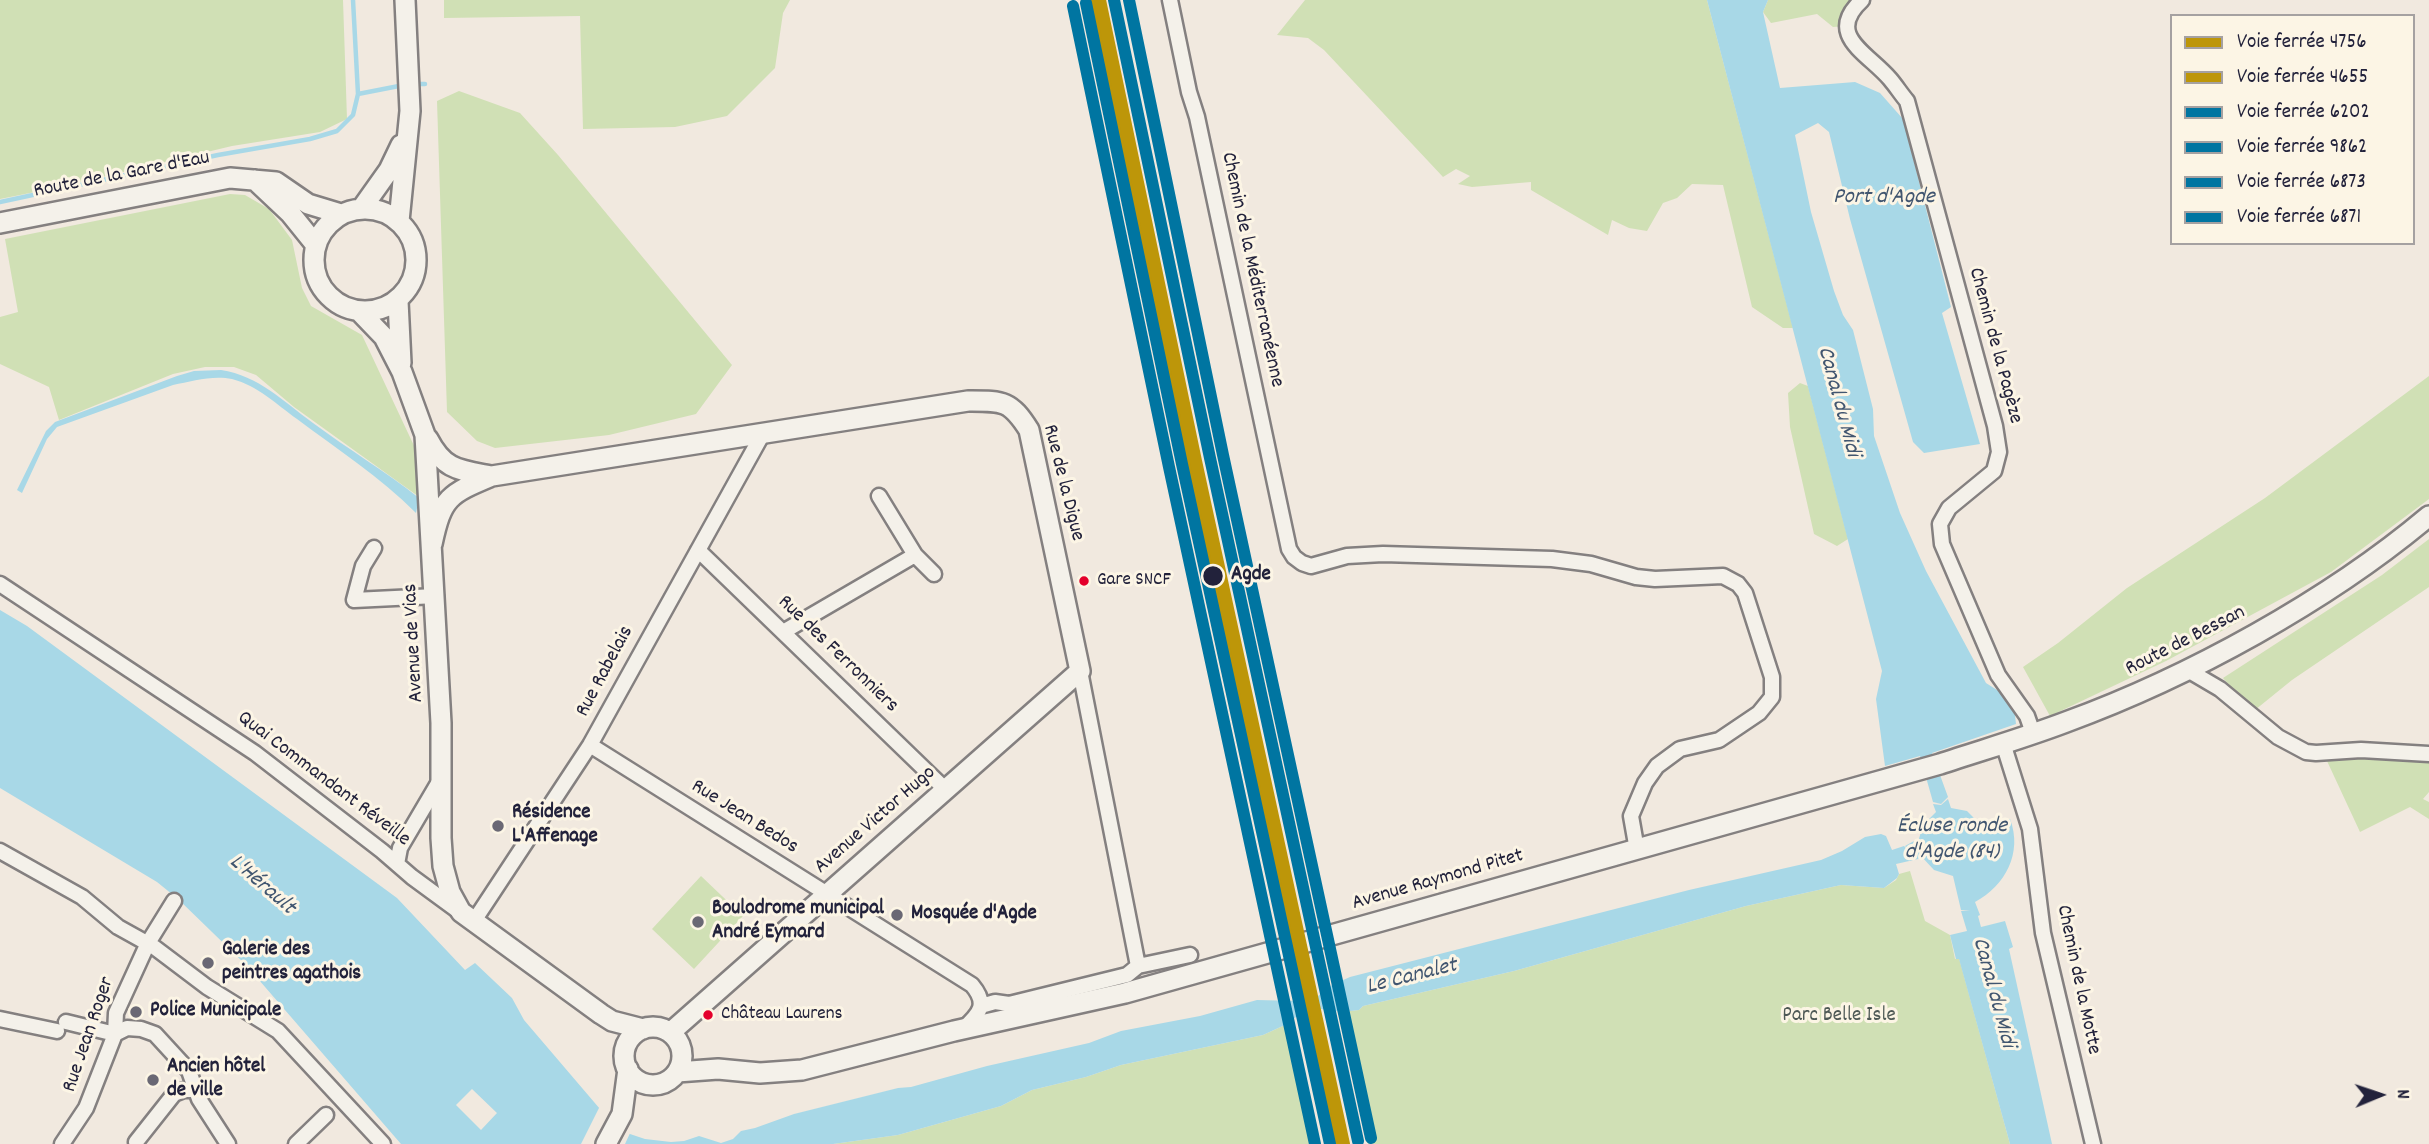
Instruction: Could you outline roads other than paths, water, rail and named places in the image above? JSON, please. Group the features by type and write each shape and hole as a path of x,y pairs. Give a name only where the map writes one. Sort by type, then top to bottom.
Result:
{"main road":[{"path":"400,221 410,93 405,0"},
{"path":"362,208 389,170 408,131"},
{"name":"Route de la Gare d'Eau","path":"0,223 229,178 276,183 308,204 341,215"},
{"path":"254,179 290,213 315,244"},
{"path":"362,208 381,211 400,221 412,239 417,260 415,275 409,288 398,301 380,309 359,311 336,303 320,285 314,262 315,244 324,229 341,215 362,208"},
{"name":"Avenue de Vias","path":"398,301 402,372"},
{"name":"Avenue de Vias","path":"359,311 384,337 402,372 425,435 436,596 443,866 450,892 468,917"},
{"name":"Rue de la Digue","path":"432,544 439,516 446,502 454,494 492,476 968,401 995,401 1011,406 1029,430 1080,671"},
{"name":"Rue de la Digue","path":"425,435 436,455 445,462 459,470 492,476"},
{"name":"Route de Bessan","path":"1930,766 2033,733 2130,696 2228,648 2350,576 2429,516"},
{"name":"Avenue Victor Hugo","path":"670,1032 1080,671"},
{"name":"Avenue Raymond Pitet","path":"677,1072 718,1069 760,1073 802,1070 963,1029 1125,993 1930,766"},
{"name":"Quai Commandant Réveille","path":"468,917 612,1021 643,1029"},
{"name":"Quai Commandant Réveille","path":"612,1021 626,1045"},
{"path":"607,1144 622,1114 628,1069 626,1045 643,1029 652,1027 670,1032 681,1050 681,1065 677,1072 671,1079 656,1085 622,1114"},
{"name":"Avenue Raymond Pitet","path":"681,1050 718,1069"},
{"path":"628,1069 639,1081 656,1085"}],"street":[{"name":"Chemin de la Méditerranéenne","path":"1170,0 1189,92 1198,117 1289,549 1294,557 1311,566 1347,556 1383,554 1552,559 1591,564 1636,577 1655,579 1723,576 1738,584 1750,605 1772,677 1772,697 1759,713 1718,740 1680,749 1657,766 1636,800 1631,816 1637,850"},
{"name":"Chemin de la Pagèze","path":"1862,0 1854,8 1846,26 1850,40 1890,78 1907,101 1995,426 1999,452 1994,471 1949,508 1940,524 1942,544 1998,675 2027,716 2033,733"},
{"name":"Rue Rabelais","path":"468,917 553,805 590,745 762,435"},
{"path":"878,496 915,555 934,574"},
{"path":"374,548 363,566 354,600 436,596"},
{"name":"Rue des Ferronniers","path":"698,550 946,790"},
{"path":"783,632 915,555"},
{"name":"Quai Commandant Réveille","path":"0,584 255,753 468,917"},
{"path":"2192,666 2278,737 2306,751 2316,753 2361,750 2429,754"},
{"name":"Rue de la Digue","path":"1080,671 1138,967"},
{"name":"Chemin de la Motte","path":"2003,743 2030,829 2042,933 2093,1144"},
{"name":"Rue Jean Bedos","path":"590,745 972,985 978,992 981,1006"},
{"path":"397,864 400,848 441,779"},
{"path":"0,851 82,897 118,927 148,943 207,987 278,1031 383,1144"},
{"name":"Rue Jean Roger","path":"62,1144 86,1108 115,1034 116,1013 148,943 174,901"},
{"path":"963,1029 976,1018 981,1006 995,1002 1009,1004 1088,985 1127,975 1138,967 1190,955"},
{"path":"0,1019 115,1034 127,1028 155,1034 189,1071 199,1099 228,1144"},
{"path":"136,1142 174,1094 195,1090"},
{"path":"296,1144 326,1115"}],"water":[{"path":"1707,0 1768,0 1763,12 1780,88 1855,82 1880,93 1903,119 1951,307 1942,313 1980,444 1924,453 1913,442 1850,219 1829,132 1818,123 1795,135 1811,212 1834,291 1843,315 1853,330 1873,409 1874,436 1900,513 1926,571 1986,683 2005,695 2014,707 2016,724 1932,753 1948,797 1941,804 1933,802 1920,756 1885,766 1876,699 1882,671"},
{"path":"221,370 247,378 270,391 406,488 419,498 416,513 373,475 266,396 241,382 225,378 173,385 57,427 47,439 22,493 17,490 46,431 55,422 177,376 194,371"},
{"path":"0,610 27,626 397,898 465,970 475,963 512,998 524,1020 600,1109 630,1134 645,1139 671,1142 699,1136 721,1143 733,1139 741,1131 794,1114 1089,1043 1121,1031 1200,1016 1257,1000 1298,1001 1318,996 1332,985 1350,977 1689,890 1821,860 1865,837 1881,834 1886,836 1892,850 1904,846 1910,852 1910,858 1911,852 1905,846 1914,841 1918,842 1923,825 1936,812 1933,804 1941,805 1948,799 1951,808 1967,811 1982,826 2010,819 2014,844 2009,867 1995,887 1975,902 1981,927 2005,921 2013,947 2009,949 2052,1144 2010,1144 1950,935 1967,931 1961,911 1970,911 1961,910 1953,876 1934,870 1921,856 1896,864 1899,874 1897,878 1884,888 1841,885 1746,906 1514,971 1363,1006 1359,1010 1342,1012 1321,1009 1301,1013 1287,1024 1263,1035 1121,1065 1032,1090 1001,1106 898,1135 833,1144 401,1144 246,965 178,899 157,882 0,788"}],"waterway":[{"path":"0,202 218,155 310,139 337,131 353,115 358,94 353,0"},
{"path":"412,84 425,84"},
{"path":"358,94 404,85"}],"rail line":[{"name":"4756","path":"1090,0 1335,1144"},
{"name":"4655","path":"1100,0 1196,461 1344,1144"},
{"name":"9862","path":"1114,0 1358,1141"},
{"name":"6871","path":"1129,0 1223,455 1371,1138"},
{"name":"6202","path":"1086,3 1182,464 1330,1144"},
{"name":"6873","path":"1073,6 1315,1144"}],"place":[{"name":"Agde","path":"1213,576"},
{"name":"Gare SNCF","path":"1084,581"},
{"name":"Résidence L'Affenage","path":"498,826"},
{"name":"Mosquée d'Agde","path":"897,915"},
{"name":"Boulodrome municipal André Eymard","path":"698,922"},
{"name":"Galerie des peintres agathois","path":"208,963"},
{"name":"Police Municipale","path":"136,1012"},
{"name":"Château Laurens","path":"708,1015"},
{"name":"Ancien hôtel de ville","path":"153,1080"}],"water label":[{"name":"Port d'Agde","path":"1884,199"},
{"name":"Canal du Midi","path":"1837,402"},
{"name":"Écluse ronde d'Agde (84)","path":"1952,841"},
{"name":"L'Hérault","path":"261,886"},
{"name":"Le Canalet","path":"1412,978"},
{"name":"Canal du Midi","path":"1992,993"}],"park label":[{"name":"Parc Belle Isle","path":"1839,1017"}]}
